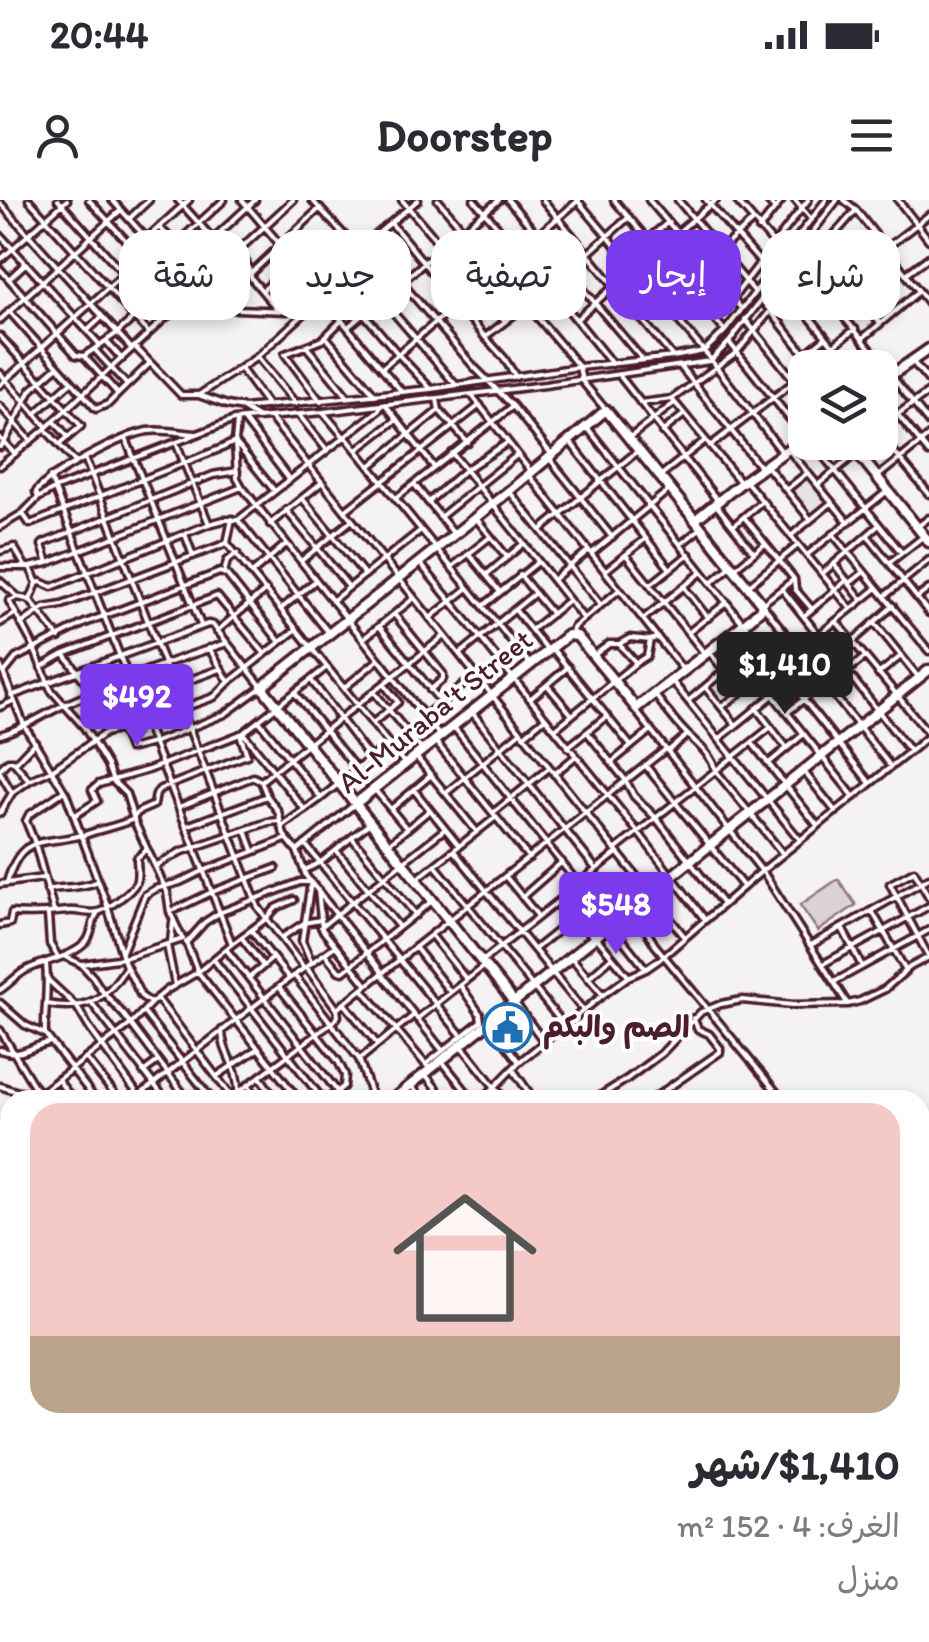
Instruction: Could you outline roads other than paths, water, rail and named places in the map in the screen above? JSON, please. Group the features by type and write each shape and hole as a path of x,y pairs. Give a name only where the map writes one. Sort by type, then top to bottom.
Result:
{"street":[{"path":"28,200 119,301"},
{"path":"89,200 119,233"},
{"path":"112,200 139,230"},
{"path":"129,219 149,200"},
{"path":"156,230 181,202 189,200"},
{"path":"191,230 224,200"},
{"path":"242,200 270,232"},
{"path":"223,230 255,200"},
{"path":"250,239 293,200"},
{"path":"312,200 340,230"},
{"path":"402,200 431,232"},
{"path":"382,230 418,200"},
{"path":"438,200 464,230 499,200"},
{"path":"474,200 499,230"},
{"path":"508,200 533,230"},
{"path":"544,200 606,274"},
{"path":"545,230 578,200 606,235"},
{"path":"614,200 640,230"},
{"path":"649,200 675,230"},
{"path":"678,200 703,230"},
{"path":"680,230 708,202 716,200"},
{"path":"736,200 759,228 782,200"},
{"path":"767,200 774,209"},
{"path":"795,200 812,220"},
{"path":"786,230 808,200"},
{"path":"804,230 826,200"},
{"path":"815,230 835,200"},
{"path":"844,200 872,230"},
{"path":"836,230 857,200"},
{"path":"898,200 929,240"},
{"path":"0,201 102,317 177,392 228,406 321,402 704,352 733,320"},
{"path":"0,260 62,202 119,268"},
{"path":"181,202 205,230"},
{"path":"708,202 732,230"},
{"path":"296,230 320,208"},
{"path":"0,320 121,210"},
{"path":"900,237 929,215"},
{"path":"614,230 628,217"},
{"path":"659,230 668,222"},
{"path":"741,232 753,222"},
{"path":"391,223 431,271"},
{"path":"159,227 162,230"},
{"path":"0,235 100,345 122,359"},
{"path":"588,252 606,237"},
{"path":"741,241 760,262 741,287"},
{"path":"270,254 250,274 270,300"},
{"path":"411,274 431,257"},
{"path":"906,274 929,257"},
{"path":"10,279 26,263"},
{"path":"900,266 929,304"},
{"path":"0,269 76,355 84,356 132,320"},
{"path":"741,275 754,291"},
{"path":"0,385 119,279"},
{"path":"761,282 741,309 754,332 788,372"},
{"path":"262,291 270,284"},
{"path":"862,338 919,291"},
{"path":"411,293 514,406 612,536"},
{"path":"586,294 643,360"},
{"path":"586,311 606,294"},
{"path":"0,527 54,489 230,422 710,361 761,299"},
{"path":"9,311 98,409 150,363"},
{"path":"87,331 102,317"},
{"path":"136,320 149,334"},
{"path":"0,466 164,320"},
{"path":"198,395 257,358 297,320"},
{"path":"321,402 285,354 326,337 342,320 402,392"},
{"path":"348,327 356,320"},
{"path":"370,320 431,389"},
{"path":"399,320 457,386"},
{"path":"382,368 438,320"},
{"path":"471,320 516,377"},
{"path":"541,320 579,367 582,380 890,767"},
{"path":"576,320 612,364"},
{"path":"643,320 673,357"},
{"path":"678,320 752,414 848,522"},
{"path":"716,320 725,331"},
{"path":"630,438 737,352 763,320"},
{"path":"778,320 803,350"},
{"path":"812,320 836,350"},
{"path":"848,320 872,350"},
{"path":"877,320 880,324"},
{"path":"485,338 505,321"},
{"path":"833,346 855,329"},
{"path":"0,336 81,427 60,444"},
{"path":"326,337 375,395"},
{"path":"811,350 826,337"},
{"path":"729,342 788,416"},
{"path":"100,345 111,368 127,385"},
{"path":"306,346 349,398"},
{"path":"898,371 929,349"},
{"path":"84,356 118,394"},
{"path":"257,358 296,404"},
{"path":"912,361 929,381"},
{"path":"15,454 1,443 31,390 58,366"},
{"path":"680,366 810,520"},
{"path":"241,369 268,406"},
{"path":"0,373 76,463"},
{"path":"618,374 754,552"},
{"path":"36,414 71,382"},
{"path":"710,446 788,383"},
{"path":"898,383 929,423"},
{"path":"929,392 898,414 929,453"},
{"path":"471,394 684,671"},
{"path":"438,398 439,410 468,443"},
{"path":"640,403 673,401"},
{"path":"673,401 850,609"},
{"path":"383,404 434,467"},
{"path":"37,583 52,586 208,524 235,520 383,404"},
{"path":"344,512 480,405"},
{"path":"0,406 31,441"},
{"path":"396,498 514,406"},
{"path":"241,407 259,418"},
{"path":"370,466 439,410"},
{"path":"122,729 129,749 225,714 606,410"},
{"path":"323,412 530,664"},
{"path":"298,414 327,450"},
{"path":"662,432 683,414"},
{"path":"270,417 684,936"},
{"path":"357,450 396,420"},
{"path":"54,421 68,437"},
{"path":"241,421 236,470 242,487 424,716 465,778 529,858"},
{"path":"241,421 290,479"},
{"path":"586,426 870,784"},
{"path":"38,498 36,492 50,477 110,445 147,431 197,434"},
{"path":"877,477 929,436"},
{"path":"126,439 202,626"},
{"path":"660,476 705,440"},
{"path":"569,441 670,569"},
{"path":"22,514 30,524 236,442"},
{"path":"236,442 275,491"},
{"path":"428,502 465,470 507,443"},
{"path":"176,444 208,524"},
{"path":"540,531 639,450"},
{"path":"681,544 717,502 786,451"},
{"path":"452,454 584,618"},
{"path":"440,517 517,455"},
{"path":"898,456 929,494"},
{"path":"85,458 255,900 337,1009 338,1016 331,1023 242,1090"},
{"path":"826,460 902,554"},
{"path":"818,485 848,460"},
{"path":"864,460 926,539 889,564"},
{"path":"48,563 42,544 213,475 236,470"},
{"path":"786,490 807,472"},
{"path":"50,477 232,944"},
{"path":"270,524 321,483"},
{"path":"414,484 454,534"},
{"path":"0,567 48,563 242,487"},
{"path":"553,580 670,489"},
{"path":"509,491 601,604"},
{"path":"807,555 888,491"},
{"path":"302,498 365,575"},
{"path":"732,526 762,501"},
{"path":"791,536 831,502"},
{"path":"286,510 349,588"},
{"path":"744,516 794,579 795,589 812,609"},
{"path":"475,517 507,557"},
{"path":"917,527 929,518"},
{"path":"21,624 40,610 132,580 227,542 235,520"},
{"path":"235,520 329,633"},
{"path":"300,562 352,520"},
{"path":"822,574 879,525"},
{"path":"332,601 421,530"},
{"path":"185,534 193,556"},
{"path":"834,534 929,651"},
{"path":"867,535 929,614"},
{"path":"452,568 490,537"},
{"path":"605,571 646,538"},
{"path":"227,542 405,764"},
{"path":"252,573 286,544"},
{"path":"486,575 524,544"},
{"path":"712,582 766,544"},
{"path":"748,586 798,545"},
{"path":"0,551 15,547 37,583"},
{"path":"224,573 227,562 236,554"},
{"path":"469,554 500,592"},
{"path":"626,554 688,634 742,691"},
{"path":"650,585 689,554"},
{"path":"884,596 929,560"},
{"path":"482,606 539,561"},
{"path":"419,562 704,919"},
{"path":"834,564 862,600"},
{"path":"643,619 703,572"},
{"path":"804,616 864,572"},
{"path":"3,678 16,658 104,616 211,574 224,573"},
{"path":"224,573 280,642"},
{"path":"520,575 552,614"},
{"path":"794,579 727,637 634,708 762,871 848,1004"},
{"path":"0,581 18,596 30,600 58,638"},
{"path":"281,609 315,581"},
{"path":"30,600 37,583"},
{"path":"684,586 708,618"},
{"path":"430,618 468,588"},
{"path":"722,707 877,588"},
{"path":"917,598 929,588"},
{"path":"782,589 910,751"},
{"path":"217,631 266,590"},
{"path":"572,634 572,628 620,590"},
{"path":"459,654 535,593"},
{"path":"18,596 5,600 35,650 48,684 84,726 126,794 146,850 167,892 173,920 198,972 292,1090"},
{"path":"40,668 64,654 218,596 265,654"},
{"path":"362,640 414,598"},
{"path":"531,630 569,600"},
{"path":"688,634 728,602"},
{"path":"852,642 892,606"},
{"path":"514,610 568,667 631,746"},
{"path":"0,623 15,614"},
{"path":"394,614 444,676 430,690"},
{"path":"492,1090 519,1062 603,995 664,955 929,734 836,621"},
{"path":"874,622 919,678"},
{"path":"0,706 28,688 211,624 545,1043"},
{"path":"379,626 440,702"},
{"path":"182,708 214,697 297,628"},
{"name":"Al-Muraba't Street","path":"297,851 572,634 634,708"},
{"path":"920,641 929,634"},
{"path":"260,781 444,636"},
{"path":"727,637 854,797"},
{"path":"593,656 609,644 630,638 658,638"},
{"path":"554,729 647,656 650,640"},
{"path":"0,735 93,692 227,643"},
{"path":"619,644 636,663"},
{"path":"209,648 230,682"},
{"path":"64,654 93,692"},
{"path":"878,674 901,656"},
{"path":"788,712 865,657"},
{"path":"344,688 378,660"},
{"path":"0,665 24,725 64,791 126,967 141,996 151,1003"},
{"path":"73,816 97,802 94,787 242,733 327,666"},
{"path":"530,698 568,667"},
{"path":"84,726 105,711 220,669"},
{"path":"688,701 725,670"},
{"path":"404,1090 929,670"},
{"path":"424,716 476,675"},
{"path":"311,680 370,758"},
{"path":"672,681 800,840"},
{"path":"719,739 790,681"},
{"path":"372,723 398,700 384,684"},
{"path":"546,684 572,715"},
{"path":"705,687 736,725"},
{"path":"374,692 431,775 477,832"},
{"path":"295,693 357,770"},
{"path":"655,695 687,735 710,756 716,770 783,854"},
{"path":"0,798 52,770 105,734 150,722 179,699"},
{"path":"756,708 787,748"},
{"path":"470,711 596,869"},
{"path":"568,747 607,716"},
{"path":"446,793 546,718"},
{"path":"259,721 321,798"},
{"path":"453,726 646,969"},
{"path":"578,883 771,727"},
{"path":"611,762 651,730"},
{"path":"586,732 724,904"},
{"path":"7,882 15,860 35,843 107,830 154,804 157,792 170,784 247,755 242,733"},
{"path":"242,733 305,810"},
{"path":"767,764 804,734"},
{"path":"337,1009 687,735"},
{"path":"16,762 35,742"},
{"path":"156,866 176,854 231,834 268,822 280,824 305,810 389,743"},
{"path":"752,743 818,826"},
{"path":"554,774 576,756"},
{"path":"10,795 0,770 8,761 16,762 30,780"},
{"path":"645,765 743,887"},
{"path":"416,881 549,768"},
{"path":"802,770 836,812"},
{"path":"392,809 431,775"},
{"path":"178,807 253,778 260,781 311,882 416,1016 466,1090"},
{"path":"374,788 407,828"},
{"path":"414,790 487,892 584,1010"},
{"path":"64,791 26,820 47,890 50,944 61,957 81,964 180,1090"},
{"path":"0,813 10,795"},
{"path":"186,827 267,796"},
{"path":"388,845 430,810"},
{"path":"304,870 321,862 370,823"},
{"path":"321,927 445,829"},
{"path":"245,830 253,850"},
{"path":"353,838 416,915"},
{"path":"123,955 144,895 286,839"},
{"path":"306,844 436,1004 499,1090"},
{"path":"0,925 10,924 12,912 29,915 72,909 81,913 107,908 134,888 137,858 146,850"},
{"path":"336,850 399,926"},
{"path":"522,896 562,862"},
{"path":"435,865 566,1026"},
{"path":"170,912 276,868"},
{"path":"610,1090 674,1044 694,1018 710,1009 742,1000 792,1005 848,1004 885,989 929,956 891,882 914,871 929,897"},
{"path":"505,877 538,916"},
{"path":"0,884 43,878"},
{"path":"811,945 929,878"},
{"path":"47,890 86,886 96,881"},
{"path":"81,964 184,940 219,912 300,882 311,882"},
{"path":"311,882 302,941 312,962"},
{"path":"318,890 321,927 352,965 395,1030 428,1068 440,1090"},
{"path":"359,1060 460,985 500,946 560,899 628,977"},
{"path":"43,1090 276,908 294,900"},
{"path":"324,954 341,972 432,901"},
{"path":"637,903 646,930 664,955 775,1090"},
{"path":"823,964 929,906"},
{"path":"872,911 906,971"},
{"path":"0,990 26,970 61,957 86,942 98,912"},
{"path":"534,949 576,916"},
{"path":"173,920 169,944 175,986"},
{"path":"281,938 304,923 320,920"},
{"path":"842,928 862,966"},
{"path":"251,930 359,1060 370,1090"},
{"path":"834,982 929,930"},
{"path":"432,936 466,980"},
{"path":"241,937 264,966"},
{"path":"147,1090 335,946"},
{"path":"415,947 450,992"},
{"path":"226,949 336,1090"},
{"path":"571,957 603,995"},
{"path":"250,977 273,958"},
{"path":"588,978 612,958"},
{"path":"214,960 317,1090"},
{"path":"46,963 46,1034 88,1090"},
{"path":"48,1004 77,1007 91,1002 116,983 126,967"},
{"path":"48,980 77,1007 132,1090"},
{"path":"460,985 482,1018 462,1041"},
{"path":"279,986 345,1075 340,1090"},
{"path":"157,998 225,1090"},
{"path":"91,1002 158,1090"},
{"path":"0,1003 25,1025 46,1034"},
{"path":"344,1004 377,1044"},
{"path":"144,1013 204,1090"},
{"path":"665,1090 720,1052 709,1034 698,1029 694,1018"},
{"path":"489,1022 519,1062"},
{"path":"0,1030 40,1090"},
{"path":"222,1030 222,1040 238,1078 238,1090"},
{"path":"0,1050 14,1054 50,1043"},
{"path":"216,1076 259,1048"},
{"path":"86,1058 111,1090"},
{"path":"144,1072 158,1061"},
{"path":"512,1070 527,1090"},
{"path":"260,1077 269,1090"},
{"path":"58,1080 66,1090"},
{"path":"410,1085 414,1090"},
{"path":"248,1086 251,1090"}],"place":[{"name":"الصم والبكم","path":"508,1027"}]}
